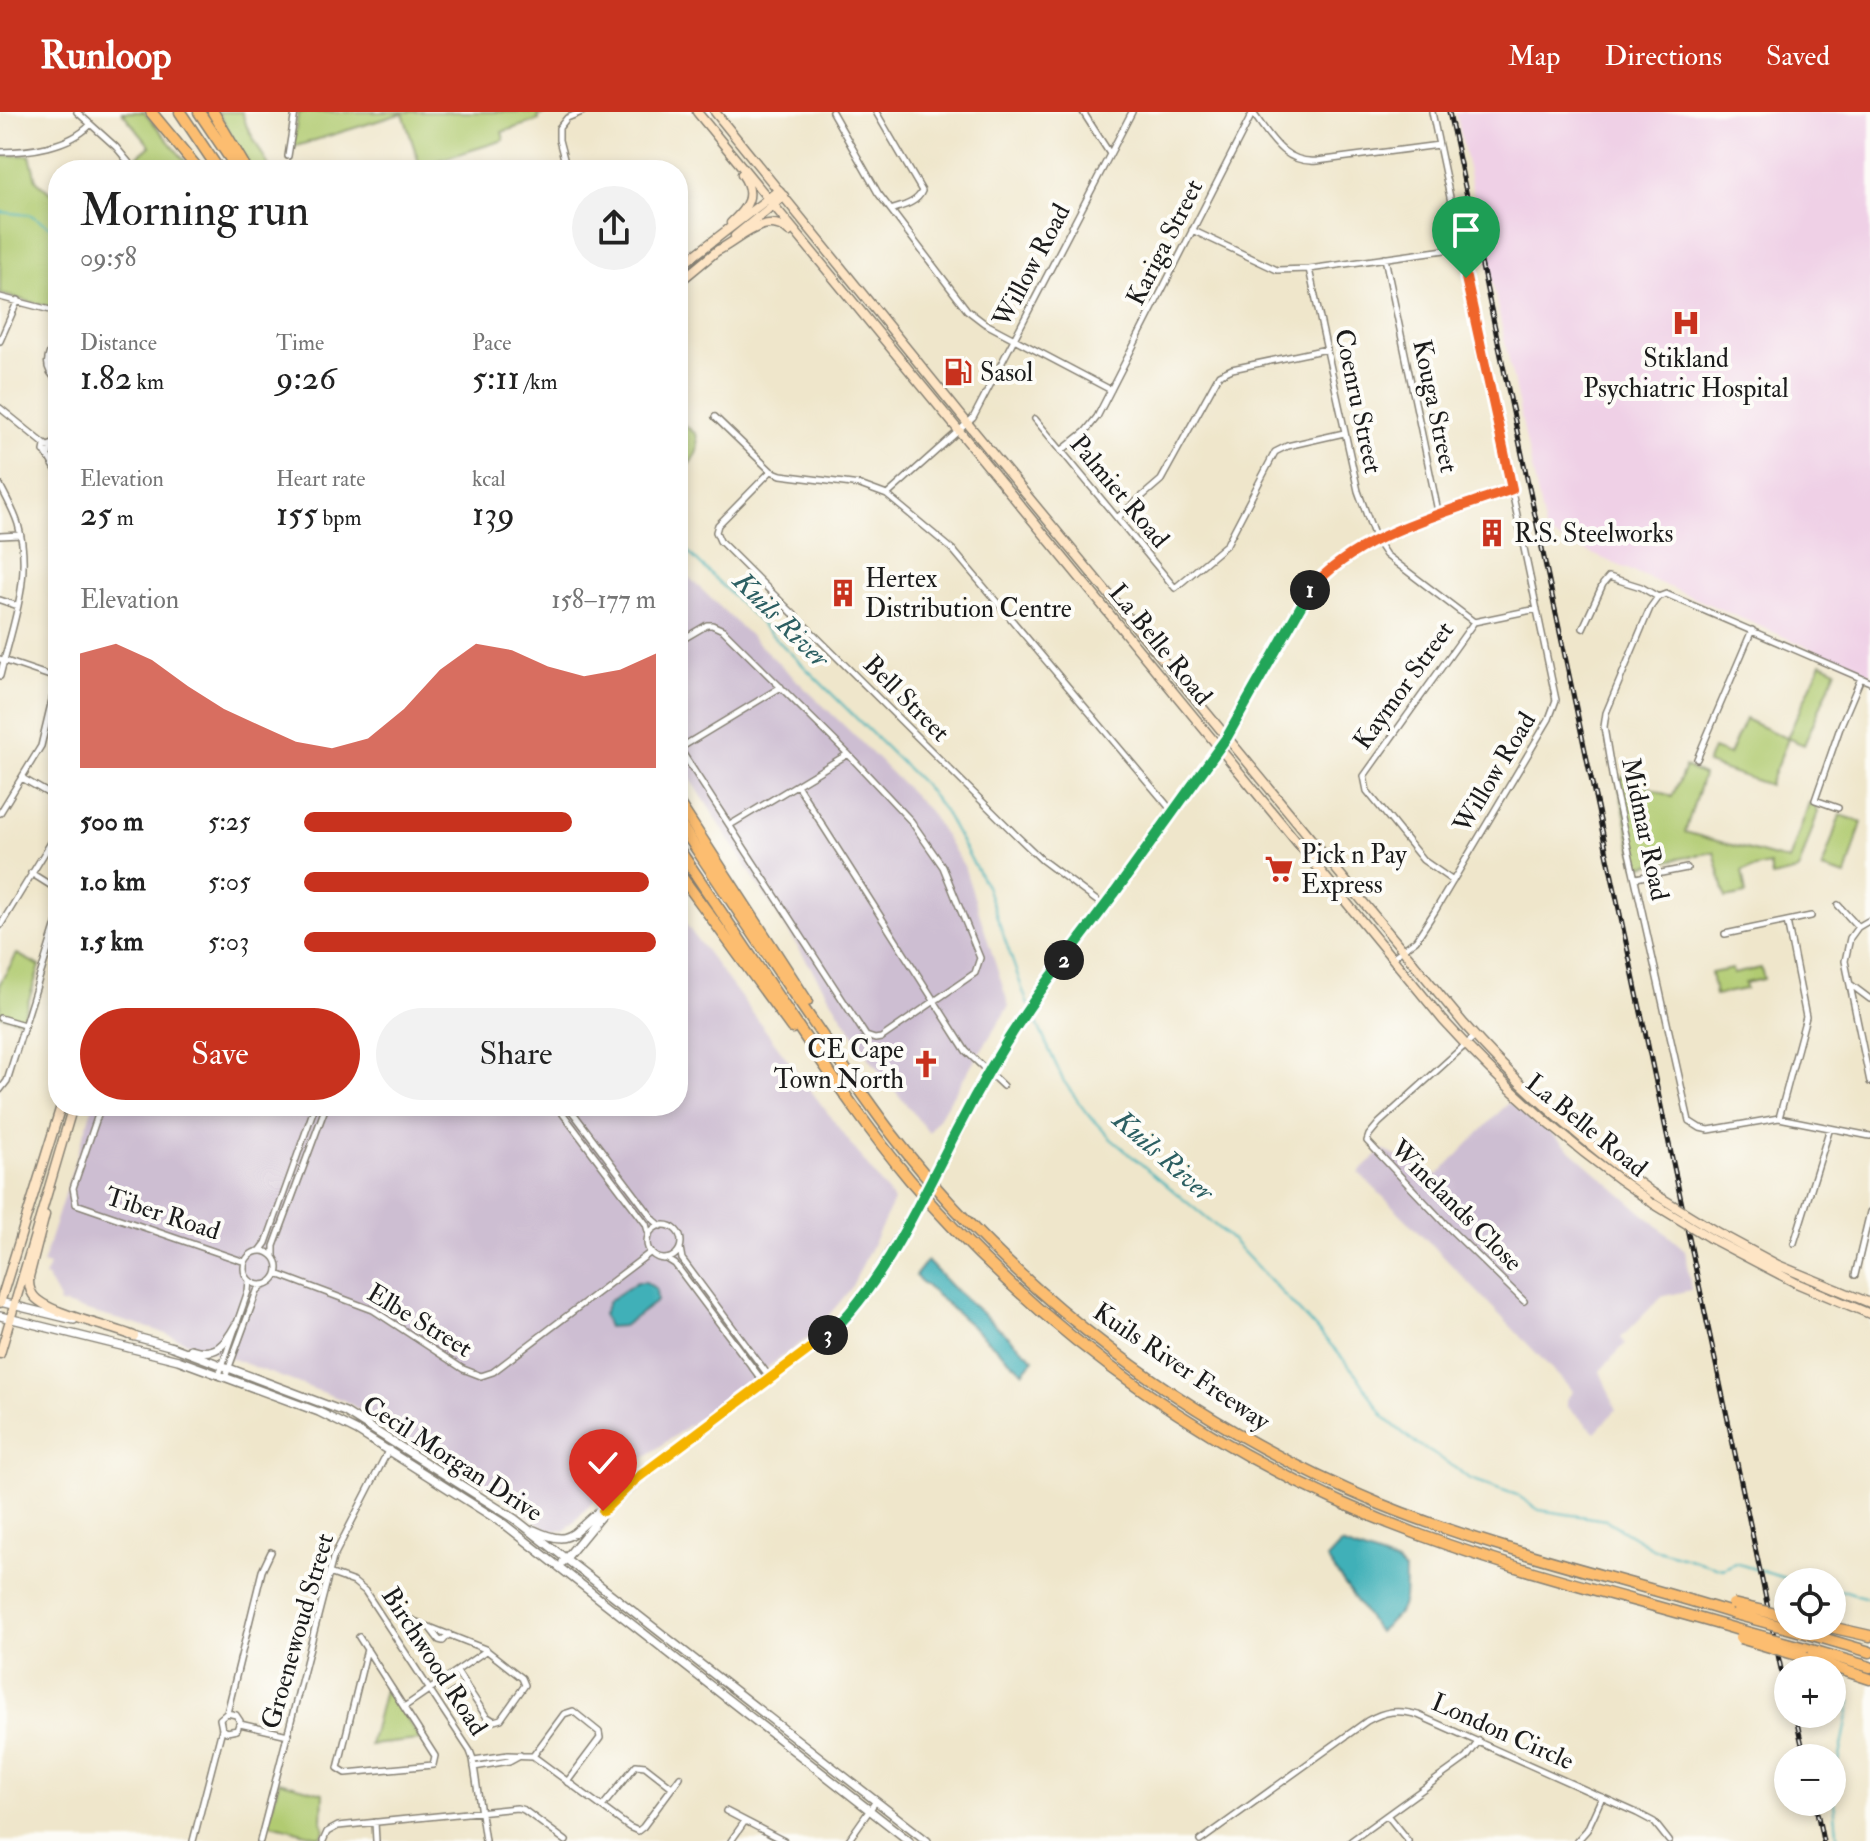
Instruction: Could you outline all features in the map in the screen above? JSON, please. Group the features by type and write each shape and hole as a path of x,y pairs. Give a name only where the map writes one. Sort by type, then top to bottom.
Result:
{"highway":[{"path":"151,112 191,160"},
{"path":"180,112 212,160"},
{"path":"199,112 231,160"},
{"path":"213,112 241,160"},
{"path":"688,817 819,1020 835,1055"},
{"name":"Kuils River Freeway","path":"688,836 835,1055 921,1169 997,1251 1043,1294 1119,1356 1208,1416 1299,1467 1415,1518 1698,1602 1734,1609"},
{"name":"Kuils River Freeway","path":"688,863 855,1110 910,1180 989,1264 1063,1330 1159,1403 1273,1471 1378,1518 1470,1552 1806,1653"},
{"path":"688,886 783,1016 822,1062"},
{"path":"1734,1609 1774,1615"},
{"path":"1734,1609 1870,1652"},
{"path":"1846,1631 1870,1636"},
{"path":"1806,1653 1870,1667"},
{"path":"1806,1653 1870,1679"}],"main road":[{"name":"La Belle Road","path":"697,112 1466,1045 1557,1131 1654,1204 1778,1265 1870,1303"},
{"name":"La Belle Road","path":"715,112 1474,1037 1558,1119 1653,1193 1712,1234 1785,1278 1870,1314"},
{"path":"688,273 745,210 750,197 749,186 734,158"},
{"path":"714,247 782,193"},
{"path":"688,262 761,224 777,224 787,229 841,287"},
{"path":"0,1303 58,1116"},
{"path":"0,1354 70,1116"},
{"path":"52,1175 29,1277 30,1291 48,1308 134,1336"},
{"path":"0,1281 25,1224"}],"street":[{"path":"77,112 127,160"},
{"path":"288,156 295,112"},
{"path":"565,160 558,131 563,121 582,112"},
{"path":"832,112 878,193 967,310 984,323 1111,390"},
{"path":"876,112 922,191 911,202 891,210"},
{"path":"1083,112 1110,155"},
{"name":"Willow Road","path":"887,495 968,424 985,397 1132,112"},
{"path":"1252,112 1281,150 1308,162 1439,145"},
{"name":"Kariga Street","path":"1061,451 1093,424 1252,112"},
{"name":"Willow Road","path":"1392,958 1420,935 1555,706 1556,694 1432,112"},
{"path":"0,152 28,152 77,136 90,125"},
{"path":"1192,230 1267,268 1285,271 1459,248"},
{"name":"Kouga Street","path":"1385,258 1439,516"},
{"name":"Coenru Street","path":"1309,269 1358,491 1376,540"},
{"path":"0,297 48,309"},
{"path":"0,341 18,300"},
{"path":"1117,518 1161,480 1219,375 1232,369 1327,349"},
{"path":"0,408 48,449"},
{"path":"715,417 771,471 860,485 887,495 959,555 1173,812"},
{"name":"Palmiet Road","path":"1035,419 1175,588 1227,544 1275,452 1287,446 1344,433"},
{"name":"Bell Street","path":"771,471 718,525 718,539 1042,860 1105,907"},
{"path":"0,485 18,523 24,569 0,676"},
{"path":"528,1530 554,1539 564,1539 636,1479 830,1334 850,1313 878,1274 987,1072 1020,1018 1105,907 1227,737 1310,588 1331,568 1376,540 1512,489"},
{"path":"0,536 20,535"},
{"path":"1376,540 1386,555 1474,622 1537,609"},
{"path":"1583,628 1598,592 1609,577 1641,587 1658,597 1671,594 1870,682"},
{"name":"Midmar Road","path":"1658,597 1645,621 1605,720 1613,781 1687,1118 1695,1126 1709,1130 1779,1118 1870,1136"},
{"path":"0,600 18,606"},
{"name":"Kaymor Street","path":"1453,881 1419,855 1367,791 1364,776 1474,622"},
{"path":"688,636 707,625 717,626 899,805 926,839 953,887 976,948 980,964 975,973 881,1038 866,1036 688,761"},
{"path":"1697,759 1752,630"},
{"path":"2,660 48,677"},
{"path":"1838,808 1815,800 1861,678"},
{"path":"688,742 781,687"},
{"path":"0,813 41,746 48,720"},
{"path":"730,825 848,754"},
{"path":"22,778 48,793"},
{"path":"797,785 966,1051 1003,1086"},
{"path":"0,926 48,847"},
{"path":"1636,878 1687,868"},
{"path":"31,873 48,884"},
{"path":"1838,905 1858,927"},
{"path":"1725,934 1811,916"},
{"path":"1870,920 1858,927 1846,949 1849,983 1870,1082"},
{"path":"1779,1118 1806,1016 1787,921"},
{"path":"0,1090 7,1081 48,949"},
{"path":"1849,983 1870,999"},
{"path":"0,1018 24,1025"},
{"name":"Winelands Close","path":"1474,1037 1379,1123 1367,1141 1524,1301"},
{"name":"Tiber Road","path":"98,1116 73,1188 76,1204 245,1262"},
{"path":"226,1366 249,1289 245,1262 266,1243 311,1116"},
{"path":"222,1376 256,1293 277,1274 274,1246 322,1116"},
{"path":"565,1116 646,1224 651,1252 658,1258 667,1259 680,1248"},
{"path":"575,1116 652,1219 661,1226"},
{"path":"1794,1243 1830,1128"},
{"path":"1855,1275 1870,1212"},
{"path":"649,1235 661,1226 677,1230 681,1238 682,1259 768,1382"},
{"path":"260,1251 274,1257"},
{"name":"Elbe Street","path":"277,1274 367,1307 463,1369 481,1376 493,1372 651,1252"},
{"path":"667,1259 675,1264 768,1382"},
{"path":"249,1280 264,1285"},
{"name":"Cecil Morgan Drive","path":"0,1303 162,1343 331,1406 393,1441 499,1508 927,1841"},
{"name":"Cecil Morgan Drive","path":"0,1316 166,1356 319,1412 388,1450 489,1513 909,1841"},
{"path":"162,1343 211,1352 224,1344 236,1325"},
{"name":"Groenewoud Street","path":"260,1841 329,1573 339,1543 393,1441"},
{"path":"559,1567 609,1503"},
{"path":"193,1841 222,1729 220,1719 227,1713 262,1571 271,1552"},
{"name":"Birchwood Road","path":"329,1573 354,1582 365,1591 474,1764 485,1841"},
{"path":"394,1613 487,1650 524,1680 523,1688 501,1719 494,1721 486,1716 457,1672"},
{"path":"359,1637 367,1649 435,1756 433,1765 340,1771 337,1764 367,1649"},
{"path":"404,1707 487,1650"},
{"path":"451,1694 466,1685"},
{"path":"533,1756 564,1714 573,1711 599,1732 600,1738 567,1782"},
{"name":"London Circle","path":"1200,1841 1379,1714 1407,1712 1479,1741 1647,1818 1659,1827 1669,1841"},
{"path":"227,1713 236,1715 240,1724"},
{"path":"240,1724 288,1735"},
{"path":"222,1729 234,1732 240,1724"},
{"path":"1351,1841 1466,1758 1479,1741"},
{"path":"474,1764 509,1761 521,1754 533,1756 638,1831 680,1777"},
{"path":"602,1807 636,1765 645,1766 672,1787"},
{"path":"1577,1841 1587,1830 1602,1797"},
{"path":"848,1841 876,1801"},
{"path":"323,1841 333,1827 522,1809 566,1841"},
{"path":"726,1811 784,1841"},
{"path":"1387,1815 1408,1841"},
{"path":"731,1841 745,1821"},
{"path":"375,1822 376,1841"}],"shaded area":[{"name":"Stikland Psychiatric Hospital","path":"1456,112 1870,112 1870,674 1546,534"},
{"path":"688,577 929,811 964,866 1009,1006 929,1133 868,1057 688,775"},
{"path":"688,927 894,1201 850,1290 813,1334 613,1481 565,1531 548,1530 499,1495 343,1400 152,1329 58,1303 44,1277 49,1266 42,1264 90,1116 688,1116"},
{"path":"1512,1099 1685,1250 1691,1290 1661,1297 1621,1338 1625,1344 1600,1371 1616,1410 1595,1432 1567,1406 1567,1399 1573,1391 1359,1173 1383,1150 1438,1175"}],"green space":[{"path":"122,112 144,112 185,160 133,160 150,146"},
{"path":"218,112 242,112 265,160 246,160"},
{"path":"302,112 551,112 538,116 539,120 502,132 504,140 439,160 418,160 403,113 293,147 298,114"},
{"path":"30,155 36,180 48,191 48,306 0,294 0,156"},
{"path":"688,428 696,434 698,448 688,465"},
{"path":"1821,663 1836,670 1804,745 1787,738"},
{"path":"1745,719 1788,739 1769,785 1707,764 1713,749 1729,755"},
{"path":"1685,767 1703,775 1685,832 1789,861 1809,803 1815,806 1818,812 1798,871 1772,877 1770,865 1742,871 1746,894 1726,898 1714,852 1636,867 1618,782 1624,776 1672,797"},
{"path":"1840,815 1862,822 1846,876 1822,869"},
{"path":"17,954 40,966 23,1017 18,1020 0,1015 0,983"},
{"path":"1761,968 1764,979 1745,983 1746,989 1715,995 1711,973 1732,969 1733,974"},
{"path":"387,1686 420,1740 370,1745"},
{"path":"279,1781 323,1793 322,1822 325,1830 321,1837 268,1823"}],"water":[{"path":"927,1261 1034,1359 1023,1372 915,1276"},
{"path":"637,1282 646,1282 656,1289 657,1301 623,1326 608,1327 603,1314 609,1301"},
{"path":"1341,1544 1398,1564 1405,1571 1402,1606 1378,1632 1327,1559"}],"waterway":[{"name":"Kuils River","path":"0,212 31,215 48,226"},
{"name":"Kuils River","path":"688,552 923,784 944,811 986,886 1028,1005"},
{"name":"Kuils River","path":"1031,1010 1063,1080 1085,1111 1110,1138 1230,1238 1332,1346 1356,1374 1385,1418 1414,1442 1468,1478 1517,1495 1539,1510 1606,1520 1654,1549 1723,1569 1735,1563 1774,1575"},
{"name":"Kuils River","path":"1846,1591 1870,1599"},
{"path":"1838,1841 1833,1793 1851,1700"}],"railway":[{"path":"1449,112 1778,1656"},
{"path":"1798,1728 1802,1744"},
{"path":"1818,1816 1823,1841"}],"place":[{"name":"Stikland Psychiatric Hospital","path":"1686,323"},
{"name":"Sasol","path":"958,372"},
{"name":"R.S. Steelworks","path":"1492,533"},
{"name":"Hertex Distribution Centre","path":"843,593"},
{"name":"Pick n Pay Express","path":"1279,869"},
{"name":"CE Cape Town North","path":"926,1064"}],"route":[{"path":"603,1511 623,1489 816,1345 850,1313 878,1274 1006,1039 1227,737 1310,588 1331,568 1376,540 1512,489 1466,278"}]}
